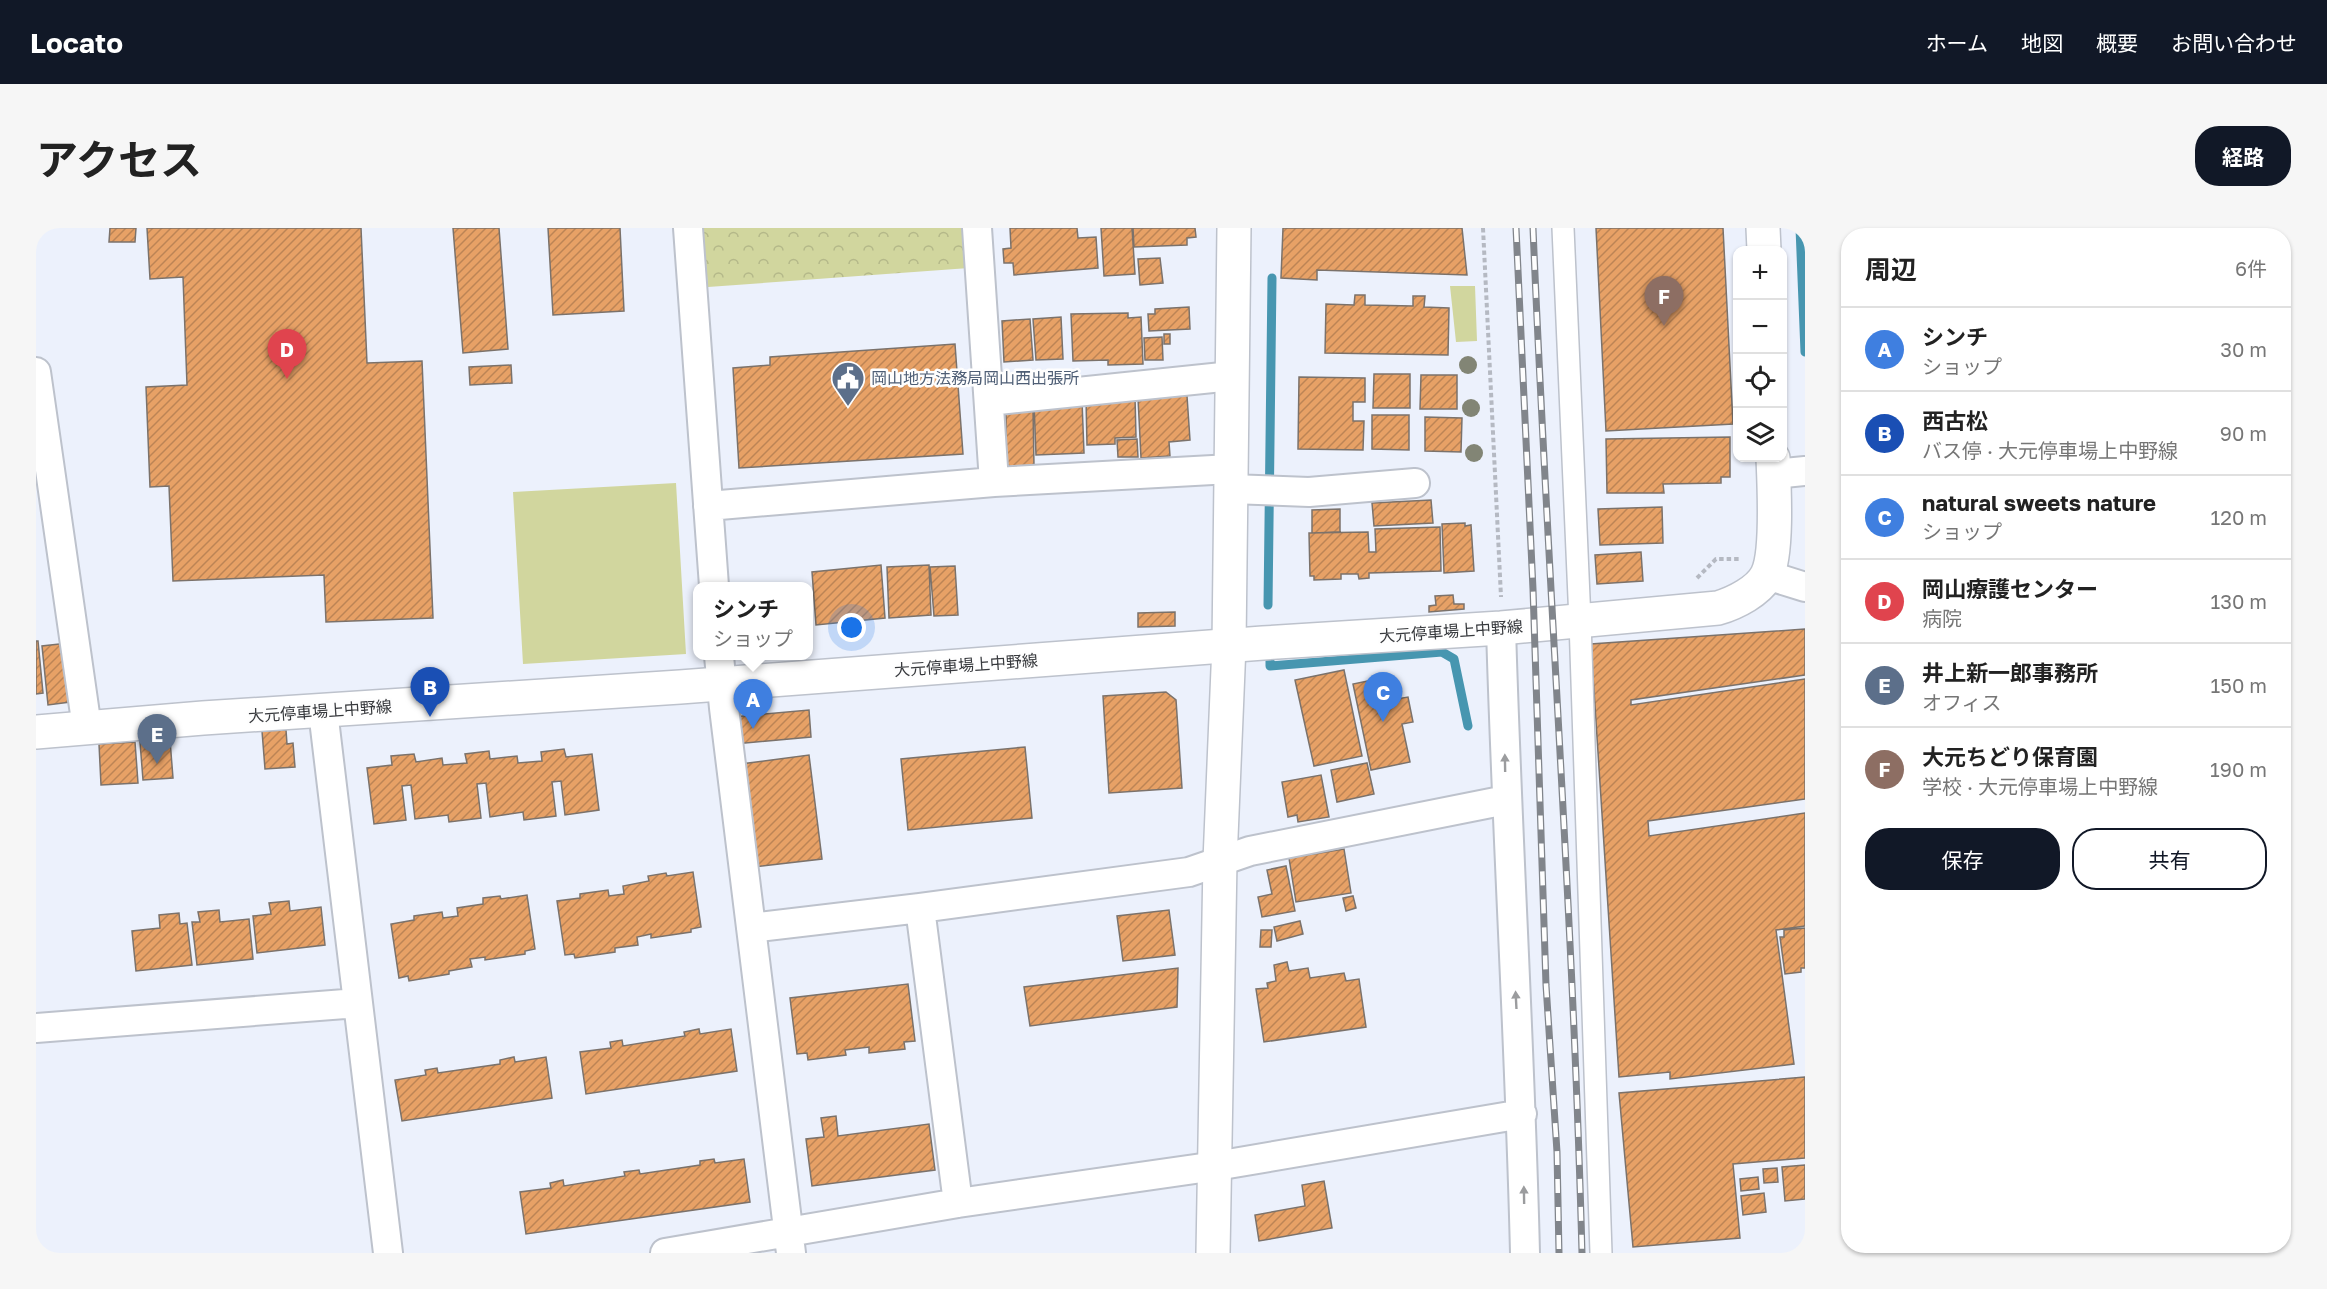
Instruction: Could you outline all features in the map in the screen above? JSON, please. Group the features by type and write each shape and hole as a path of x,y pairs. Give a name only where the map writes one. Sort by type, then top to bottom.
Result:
{"main road":[{"path":"1213,1253 1220,861 1229,645 1234,228"},
{"path":"1763,228 1764,246"},
{"path":"1767,575 1774,544 1784,468"},
{"name":"大元停車場上中野線","path":"36,732 323,711 720,670 1229,645 1580,621 1718,608 1736,603 1752,591 1767,575"}],"street":[{"path":"688,228 714,582"},
{"path":"976,228 994,482"},
{"path":"1563,228 1580,621 1601,1253"},
{"path":"36,372 45,505 87,728"},
{"path":"989,401 1232,376"},
{"path":"708,506 994,482 1231,479 1270,489 1309,492 1415,483"},
{"path":"1767,575 1805,587"},
{"path":"1502,628 1506,800 1522,1114 1526,1253"},
{"path":"720,670 789,1243"},
{"path":"323,711 388,1253"},
{"path":"751,928 920,909 1189,872 1250,851 1506,800"},
{"path":"920,909 958,1203"},
{"path":"36,1028 358,1004"},
{"path":"665,1253 789,1243 958,1203 1216,1167 1522,1114"}],"path":[{"path":"1483,228 1502,628"}],"green space":[{"path":"703,228 966,228 969,268 708,287"},
{"path":"1450,286 1475,286 1477,341 1456,342"},
{"path":"676,483 686,654 523,664 513,492"}],"building":[{"path":"110,228 136,228 135,242 109,242"},
{"path":"147,228 361,228 367,363 422,361 433,618 326,622 324,575 173,581 169,486 150,487 146,387 187,385 183,277 150,279"},
{"path":"453,228 499,228 508,349 463,353"},
{"path":"548,228 620,228 624,311 553,315"},
{"path":"1010,228 1077,228 1078,238 1096,237 1098,268 1014,275 1013,263 1004,263 1003,249 1011,248"},
{"path":"1101,228 1132,228 1135,274 1104,276"},
{"path":"1133,228 1195,228 1196,237 1187,238 1187,245 1134,247"},
{"path":"1283,228 1462,228 1467,275 1317,270 1317,280 1281,278"},
{"path":"1596,228 1723,228 1733,424 1606,431"},
{"path":"1160,258 1163,283 1140,285 1138,259"},
{"path":"1355,295 1365,295 1365,305 1413,306 1413,296 1425,296 1424,307 1449,308 1448,355 1325,353 1326,304 1354,305"},
{"path":"1189,307 1190,329 1149,331 1148,314 1155,314 1155,309"},
{"path":"1128,313 1128,318 1141,317 1143,364 1108,365 1108,360 1073,361 1071,314"},
{"path":"1061,317 1063,359 1036,360 1033,319"},
{"path":"1030,319 1033,360 1004,362 1002,321"},
{"path":"1164,334 1170,334 1170,344 1164,344"},
{"path":"1162,337 1163,360 1145,360 1144,338"},
{"path":"955,344 963,454 739,468 733,368 770,365 770,357"},
{"path":"511,365 512,383 470,385 469,367"},
{"path":"1374,374 1410,374 1410,408 1373,408"},
{"path":"1421,375 1457,375 1457,409 1420,409"},
{"path":"1299,377 1365,378 1365,402 1353,402 1353,421 1364,421 1363,450 1298,449"},
{"path":"1187,396 1190,440 1169,442 1170,456 1141,458 1138,398"},
{"path":"1135,397 1136,437 1115,438 1115,444 1087,445 1086,399"},
{"path":"1082,401 1084,453 1036,455 1034,403"},
{"path":"1010,410 1033,410 1034,466 1011,467 1006,463 1006,415"},
{"path":"1372,415 1409,415 1409,450 1372,449"},
{"path":"1425,417 1462,418 1461,452 1425,451"},
{"path":"1730,437 1730,477 1721,477 1721,483 1663,484 1664,493 1607,493 1606,439"},
{"path":"1137,439 1138,457 1118,457 1117,440"},
{"path":"1431,500 1433,523 1374,526 1372,503"},
{"path":"1662,507 1663,543 1600,545 1598,509"},
{"path":"1340,509 1340,532 1312,533 1312,510"},
{"path":"1465,523 1465,526 1471,525 1474,571 1444,573 1442,524"},
{"path":"1440,527 1441,571 1369,573 1369,578 1359,579 1358,574 1341,574 1341,579 1314,580 1314,576 1310,576 1309,533 1368,532 1369,552 1376,552 1375,529"},
{"path":"1641,552 1643,581 1597,584 1595,555"},
{"path":"881,565 885,618 816,625 812,572"},
{"path":"929,565 931,615 889,618 887,567"},
{"path":"955,566 958,615 934,616 930,567"},
{"path":"1453,595 1454,604 1464,604 1464,609 1429,612 1429,606 1436,605 1435,596"},
{"path":"1175,612 1175,626 1138,627 1138,613"},
{"path":"1805,629 1805,675 1631,700 1631,705 1805,679 1805,799 1648,821 1649,836 1805,813 1805,926 1776,930 1794,1064 1670,1079 1670,1072 1619,1077 1591,644"},
{"path":"36,641 38,641 43,693 36,694"},
{"path":"68,643 70,702 48,705 42,646"},
{"path":"1344,670 1362,756 1314,766 1295,680"},
{"path":"1392,676 1397,699 1408,697 1413,722 1402,724 1410,762 1371,770 1353,684"},
{"path":"1166,692 1176,700 1182,788 1109,793 1103,696"},
{"path":"809,710 811,737 735,744 733,717"},
{"path":"286,730 287,744 293,743 295,767 265,769 262,731"},
{"path":"170,740 173,778 143,780 140,742"},
{"path":"135,742 138,783 101,785 99,744"},
{"path":"1025,747 1032,818 908,830 901,759"},
{"path":"564,749 566,757 592,754 599,810 565,815 561,781 552,782 556,816 524,820 523,812 490,817 486,783 477,784 481,818 449,822 448,815 415,819 411,785 402,786 406,820 374,824 367,768 392,765 391,756 414,754 416,762 442,758 443,765 467,763 465,754 489,751 490,759 517,756 518,763 542,761 541,752"},
{"path":"809,755 822,859 754,867 741,764"},
{"path":"1367,763 1374,794 1337,802 1331,770"},
{"path":"1321,775 1329,817 1298,822 1297,815 1288,817 1282,782"},
{"path":"1344,849 1351,893 1296,902 1289,858"},
{"path":"1286,866 1295,911 1262,917 1258,897 1272,894 1267,870"},
{"path":"693,872 701,927 691,929 691,932 651,938 651,934 637,937 638,945 615,948 615,952 575,958 574,954 565,955 557,901 580,898 580,894 608,890 609,896 624,894 623,886 649,881 648,876"},
{"path":"527,895 535,949 525,951 525,954 485,960 485,957 470,959 472,967 449,971 449,974 409,981 408,976 399,978 391,924 414,920 414,916 442,912 443,918 458,916 457,908 483,904 483,898 500,896 501,899"},
{"path":"1353,896 1356,908 1346,911 1343,898"},
{"path":"289,901 290,911 321,907 325,945 257,953 253,916 271,914 269,903"},
{"path":"219,910 220,922 249,919 253,959 197,965 192,922 200,922 198,912"},
{"path":"1169,910 1175,955 1123,961 1117,916"},
{"path":"179,913 180,924 187,923 192,965 136,971 132,931 160,928 159,915"},
{"path":"1300,921 1303,934 1277,941 1274,927"},
{"path":"1805,928 1805,968 1801,968 1801,972 1785,974 1780,937 1784,937 1784,930"},
{"path":"1261,930 1272,930 1271,947 1260,947"},
{"path":"1287,962 1289,971 1308,968 1310,978 1344,973 1346,981 1359,979 1366,1027 1264,1042 1256,989 1268,988 1267,983 1276,981 1274,965"},
{"path":"1178,968 1177,1007 1030,1026 1024,987"},
{"path":"908,984 915,1041 904,1042 905,1049 869,1053 869,1047 845,1050 846,1055 808,1060 807,1053 797,1054 790,998"},
{"path":"699,1029 700,1034 731,1029 737,1071 586,1094 580,1052 611,1048 610,1042 622,1040 623,1046 685,1036 684,1032"},
{"path":"514,1057 515,1062 546,1057 552,1098 402,1121 395,1080 426,1075 425,1070 437,1068 438,1073 500,1064 500,1060"},
{"path":"1805,1077 1805,1158 1733,1164 1740,1238 1633,1247 1619,1093"},
{"path":"836,1116 838,1136 929,1124 935,1170 812,1186 806,1139 824,1137 821,1118"},
{"path":"714,1159 715,1163 744,1159 750,1202 526,1234 520,1192 551,1188 550,1183 563,1180 564,1186 625,1176 624,1172 639,1170 640,1174 700,1165 700,1161"},
{"path":"1805,1165 1805,1199 1785,1201 1782,1167"},
{"path":"1777,1168 1778,1182 1764,1183 1763,1169"},
{"path":"1758,1177 1759,1189 1741,1191 1740,1179"},
{"path":"1324,1181 1332,1228 1259,1241 1255,1215 1305,1206 1302,1185"},
{"path":"1764,1193 1766,1212 1743,1215 1741,1196"}],"waterway":[{"path":"1800,228 1805,352"},
{"path":"1268,605 1272,278"},
{"path":"1270,661 1270,666 1442,652 1454,659 1468,726"}],"railway":[{"path":"1516,228 1533,589 1546,985 1557,1152 1559,1253"},
{"path":"1533,228 1573,997 1582,1253"}],"place":[{"name":"大元ちどり保育園","path":"1664,326"},
{"name":"岡山療護センター","path":"287,379"},
{"name":"岡山地方法務局岡山西出張所","path":"848,407"},
{"name":"西古松","path":"430,717"},
{"name":"natural sweets nature","path":"1383,722"},
{"name":"シンチ","path":"753,729"},
{"name":"井上新一郎事務所","path":"157,764"}]}
